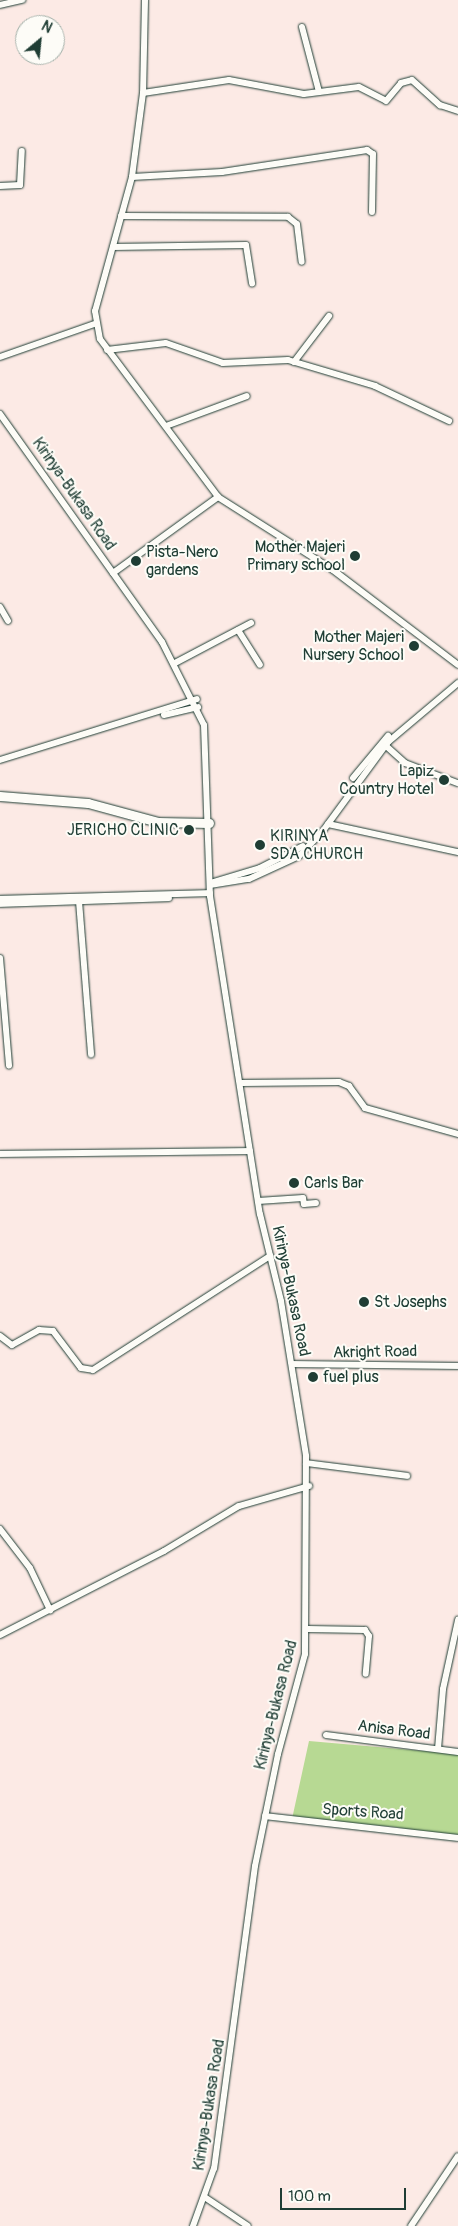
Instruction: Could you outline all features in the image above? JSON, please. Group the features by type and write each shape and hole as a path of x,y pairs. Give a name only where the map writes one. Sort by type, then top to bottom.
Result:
{"street":[{"path":"0,4 22,0"},
{"path":"145,0 143,93 132,177 94,324 107,350 166,426 218,498 333,570 458,665"},
{"path":"302,27 319,92"},
{"path":"143,93 229,80 289,93 319,92 359,87 386,101 401,83 412,80 440,106 458,111"},
{"path":"132,177 222,172 367,150 373,154 372,212"},
{"path":"0,186 20,184 22,151"},
{"path":"121,216 288,217 297,224 302,262"},
{"path":"113,247 246,245 252,284"},
{"path":"294,362 329,316"},
{"path":"0,357 94,324"},
{"path":"107,350 166,343 223,363 294,362 366,383 450,421"},
{"path":"166,426 247,396"},
{"name":"Kirinya-Bukasa Road","path":"0,414 175,663 198,707 207,743 210,895 242,1083 258,1201 293,1364 309,1486 308,1630 303,1666 265,1816 224,2112 206,2198 193,2226"},
{"path":"113,573 218,498"},
{"path":"0,607 8,621"},
{"path":"175,663 251,623"},
{"path":"238,630 260,665"},
{"path":"210,884 260,868 300,850 322,826 372,750 458,678"},
{"path":"210,884 240,882 278,868 311,846 385,745 458,683"},
{"path":"0,760 197,699"},
{"path":"0,764 198,707"},
{"path":"385,745 404,763 458,783"},
{"path":"0,796 88,803 158,822 209,823"},
{"path":"328,824 458,852"},
{"path":"0,899 210,895"},
{"path":"0,904 210,895"},
{"path":"78,901 91,1055"},
{"path":"0,958 9,1066"},
{"path":"242,1083 339,1082 349,1086 365,1108 458,1134"},
{"path":"0,1154 250,1151"},
{"path":"258,1201 303,1198 304,1204 316,1203"},
{"path":"0,1336 12,1345 39,1330 52,1331 81,1368 93,1370 270,1256"},
{"name":"Akright Road","path":"293,1364 458,1366"},
{"path":"306,1463 407,1476"},
{"path":"0,1635 50,1610 239,1506 309,1486"},
{"path":"0,1528 30,1568 50,1610"},
{"path":"438,1749 442,1689 458,1620"},
{"path":"308,1630 365,1630 369,1636 366,1674"},
{"name":"Anisa Road","path":"326,1734 458,1752"},
{"name":"Sports Road","path":"265,1816 458,1838"},
{"path":"411,2226 458,2156"},
{"path":"206,2198 248,2226"}],"green space":[{"path":"309,1741 458,1754 458,1840 396,1827 292,1819"}],"place":[{"name":"Mother Majeri Primary school","path":"355,556"},
{"name":"Pista-Nero gardens","path":"136,561"},
{"name":"Mother Majeri Nursery School","path":"414,646"},
{"name":"Lapiz Country Hotel","path":"444,780"},
{"name":"JERICHO CLINIC","path":"189,830"},
{"name":"KIRINYA SDA CHURCH","path":"260,845"},
{"name":"Carls Bar","path":"294,1183"},
{"name":"St Josephs","path":"364,1302"},
{"name":"fuel plus","path":"313,1377"}]}
